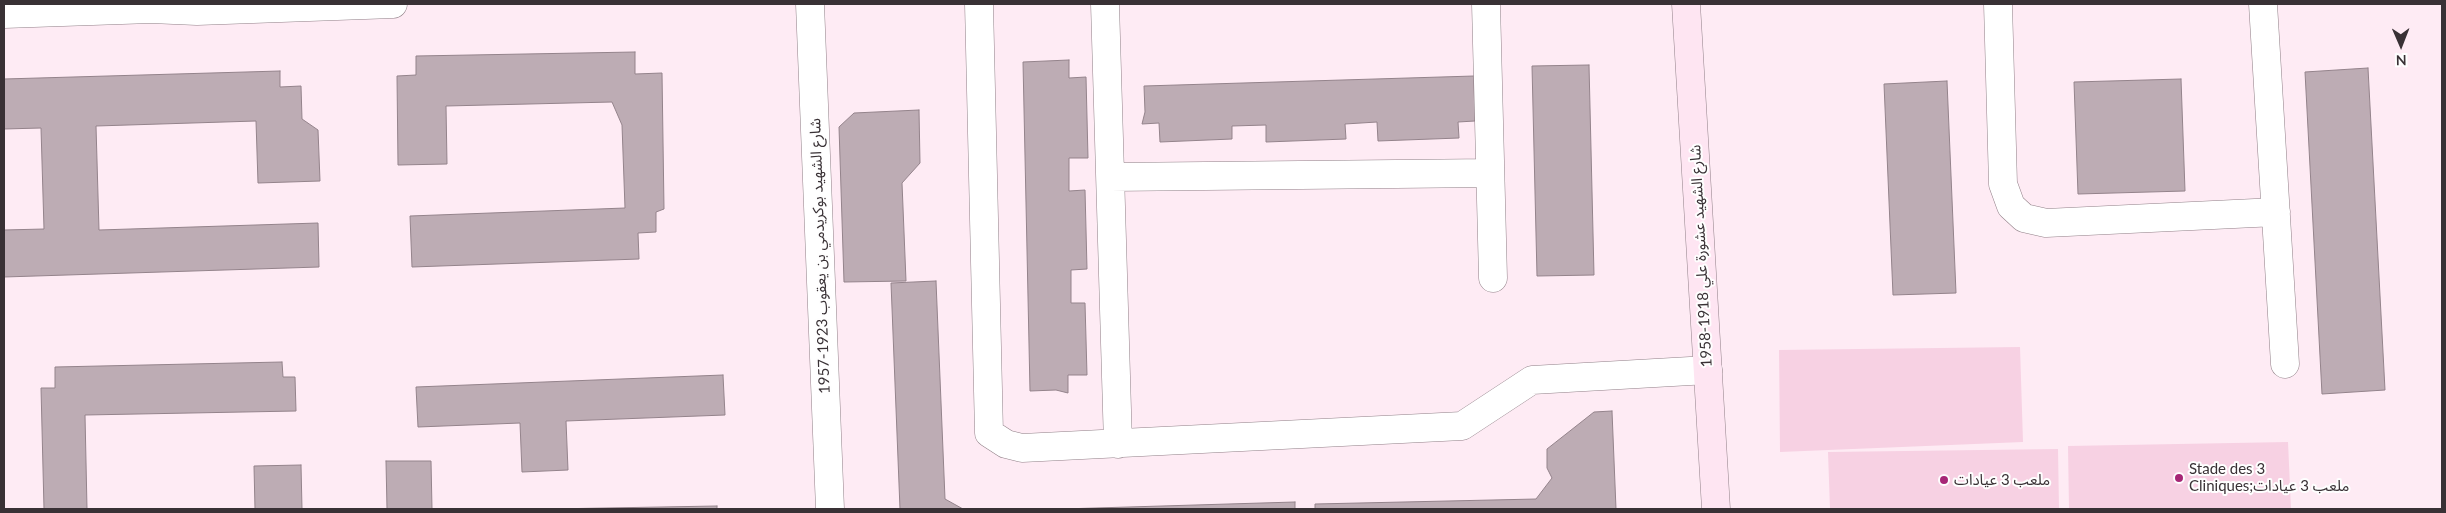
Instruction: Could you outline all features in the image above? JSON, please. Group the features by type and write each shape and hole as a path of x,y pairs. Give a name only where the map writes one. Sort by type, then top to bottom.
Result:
{"street":[{"path":"4,14 151,6 197,11 393,4"},
{"name":"شارع الشهيد بوكريدمي بن يعقوب 1923-1957","path":"810,4 830,509"},
{"path":"979,4 989,433 1006,444 1022,448 1462,426 1532,380 1708,370"},
{"path":"1105,4 1118,444"},
{"path":"1486,4 1493,278"},
{"name":"شارع الشهيد عشورة علي 1918-1958","path":"1686,4 1716,509"},
{"path":"1998,4 2003,184 2011,206 2024,218 2046,223 2276,212"},
{"path":"2263,4 2285,364"},
{"path":"1110,177 1490,173"}],"shaded area":[{"path":"2020,347 2023,442 1780,452 1779,350"},
{"name":"Stade des 3 Cliniques;ملعب 3 عيادات","path":"2288,442 2291,509 2069,509 2068,446"},
{"name":"ملعب 3 عيادات","path":"2058,449 2059,509 1830,509 1828,452"}],"building":[{"path":"635,52 635,74 662,73 664,209 656,212 656,232 638,233 639,259 412,267 410,216 625,208 622,125 612,102 446,106 447,164 398,165 397,76 416,75 416,56"},
{"path":"1069,60 1069,78 1086,77 1088,158 1069,158 1069,191 1085,190 1087,269 1071,270 1071,303 1085,303 1087,375 1068,375 1068,393 1056,390 1030,391 1023,62"},
{"path":"1589,65 1594,275 1537,276 1532,66"},
{"path":"2368,68 2385,390 2322,394 2305,72"},
{"path":"280,71 280,87 301,86 302,119 318,130 320,181 258,183 256,121 96,126 99,230 318,223 319,267 4,277 4,230 44,229 41,128 4,129 4,79"},
{"path":"1474,76 1475,121 1458,122 1459,138 1378,141 1377,122 1345,124 1346,139 1266,142 1266,125 1232,126 1232,139 1160,142 1159,123 1142,124 1145,112 1144,86"},
{"path":"2181,79 2185,191 2078,194 2074,82"},
{"path":"1947,81 1956,293 1893,295 1884,84"},
{"path":"919,110 920,163 902,183 906,281 844,282 839,127 854,113"},
{"path":"936,281 945,499 963,509 900,509 891,283"},
{"path":"282,362 283,377 295,377 296,411 85,415 87,509 44,509 41,388 55,388 55,367"},
{"path":"723,375 725,415 566,421 568,470 522,472 520,423 418,427 416,387"},
{"path":"1612,411 1616,509 1315,509 1315,504 1536,499 1552,478 1547,468 1547,449 1594,412"},
{"path":"386,461 431,461 432,509 387,509"},
{"path":"301,465 302,509 255,509 254,466"},
{"path":"1295,502 1295,509 1062,509"},
{"path":"717,506 717,509 550,509"}],"place":[{"name":"Stade des 3 Cliniques;ملعب 3 عيادات","path":"2179,478"},
{"name":"ملعب 3 عيادات","path":"1944,480"}]}
